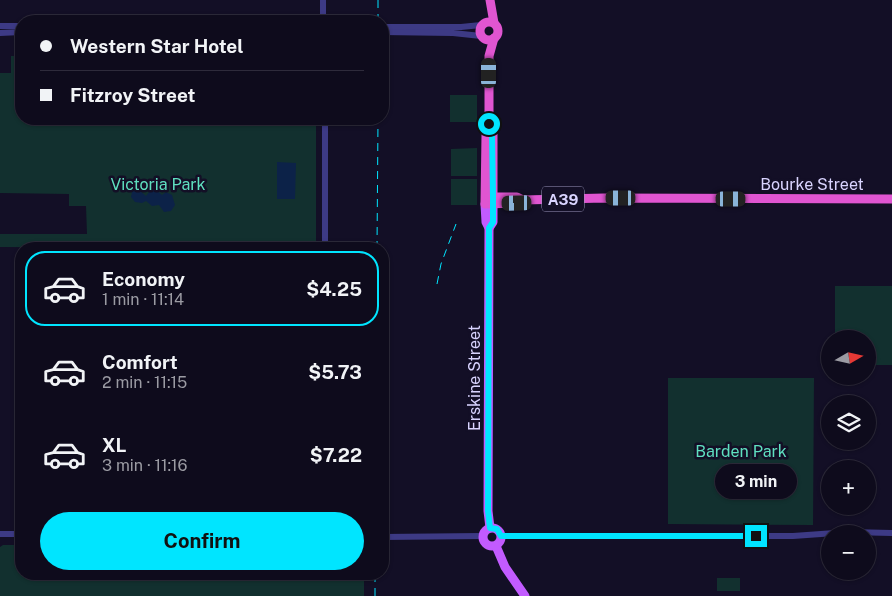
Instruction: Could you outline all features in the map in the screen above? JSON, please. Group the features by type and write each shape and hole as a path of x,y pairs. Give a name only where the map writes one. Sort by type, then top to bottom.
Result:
{"highway":[{"path":"490,2 494,23 497,26 498,32 494,38 489,40 483,37 480,31 490,2"},
{"path":"482,24 494,23"},
{"name":"Erskine Street","path":"483,37 490,56"},
{"name":"Erskine Street","path":"489,200 492,135 489,124 490,56 494,38"},
{"name":"Bourke Street","path":"489,200 517,197 523,200 604,198 892,199"}],"main road":[{"name":"Erskine Street","path":"489,200 486,222 489,228 488,511 490,528"},
{"path":"490,528 497,529 501,536 500,542 496,546 486,545 482,536 490,528"},
{"path":"496,546 505,567 525,596"}],"street":[{"path":"323,0 323,15"},
{"path":"389,27 462,27 482,24"},
{"path":"0,26 15,26"},
{"path":"0,33 15,32"},
{"path":"389,32 453,33 483,37"},
{"path":"325,125 325,242"},
{"path":"501,536 793,536 849,532 892,533"},
{"path":"0,534 15,534"},
{"path":"389,537 482,536"}],"green space":[{"name":"Victoria Park","path":"11,56 15,56 15,125 316,125 316,242 15,242 15,247 0,247 0,234 87,234 86,206 69,206 69,194 0,193 0,73 11,73"},
{"path":"450,95 477,95 477,122 450,122"},
{"path":"477,148 477,176 451,176 451,149"},
{"path":"451,179 477,179 477,205 451,205"},
{"path":"835,286 892,286 892,365 876,365 876,330 835,330"},
{"name":"Barden Park","path":"668,378 814,378 813,525 668,524"},
{"path":"3,545 15,545 15,580 364,580 364,596 0,596 0,547"},
{"path":"717,578 740,578 740,591 717,591"}],"water":[{"path":"277,162 296,163 295,199 277,199"},
{"path":"155,189 162,195 166,192 172,195 175,205 171,211 164,212 159,205 152,206 146,201 142,203 135,202 131,197 132,192 135,190 140,191 146,196"}],"railway":[{"path":"378,0 378,15"},
{"path":"377,242 378,125"},
{"path":"437,284 441,264 456,224"},
{"path":"375,580 375,596"}],"route":[{"path":"489,124 492,135 493,187 493,222 489,228 488,520 490,528 497,529 501,536 756,536"}]}
